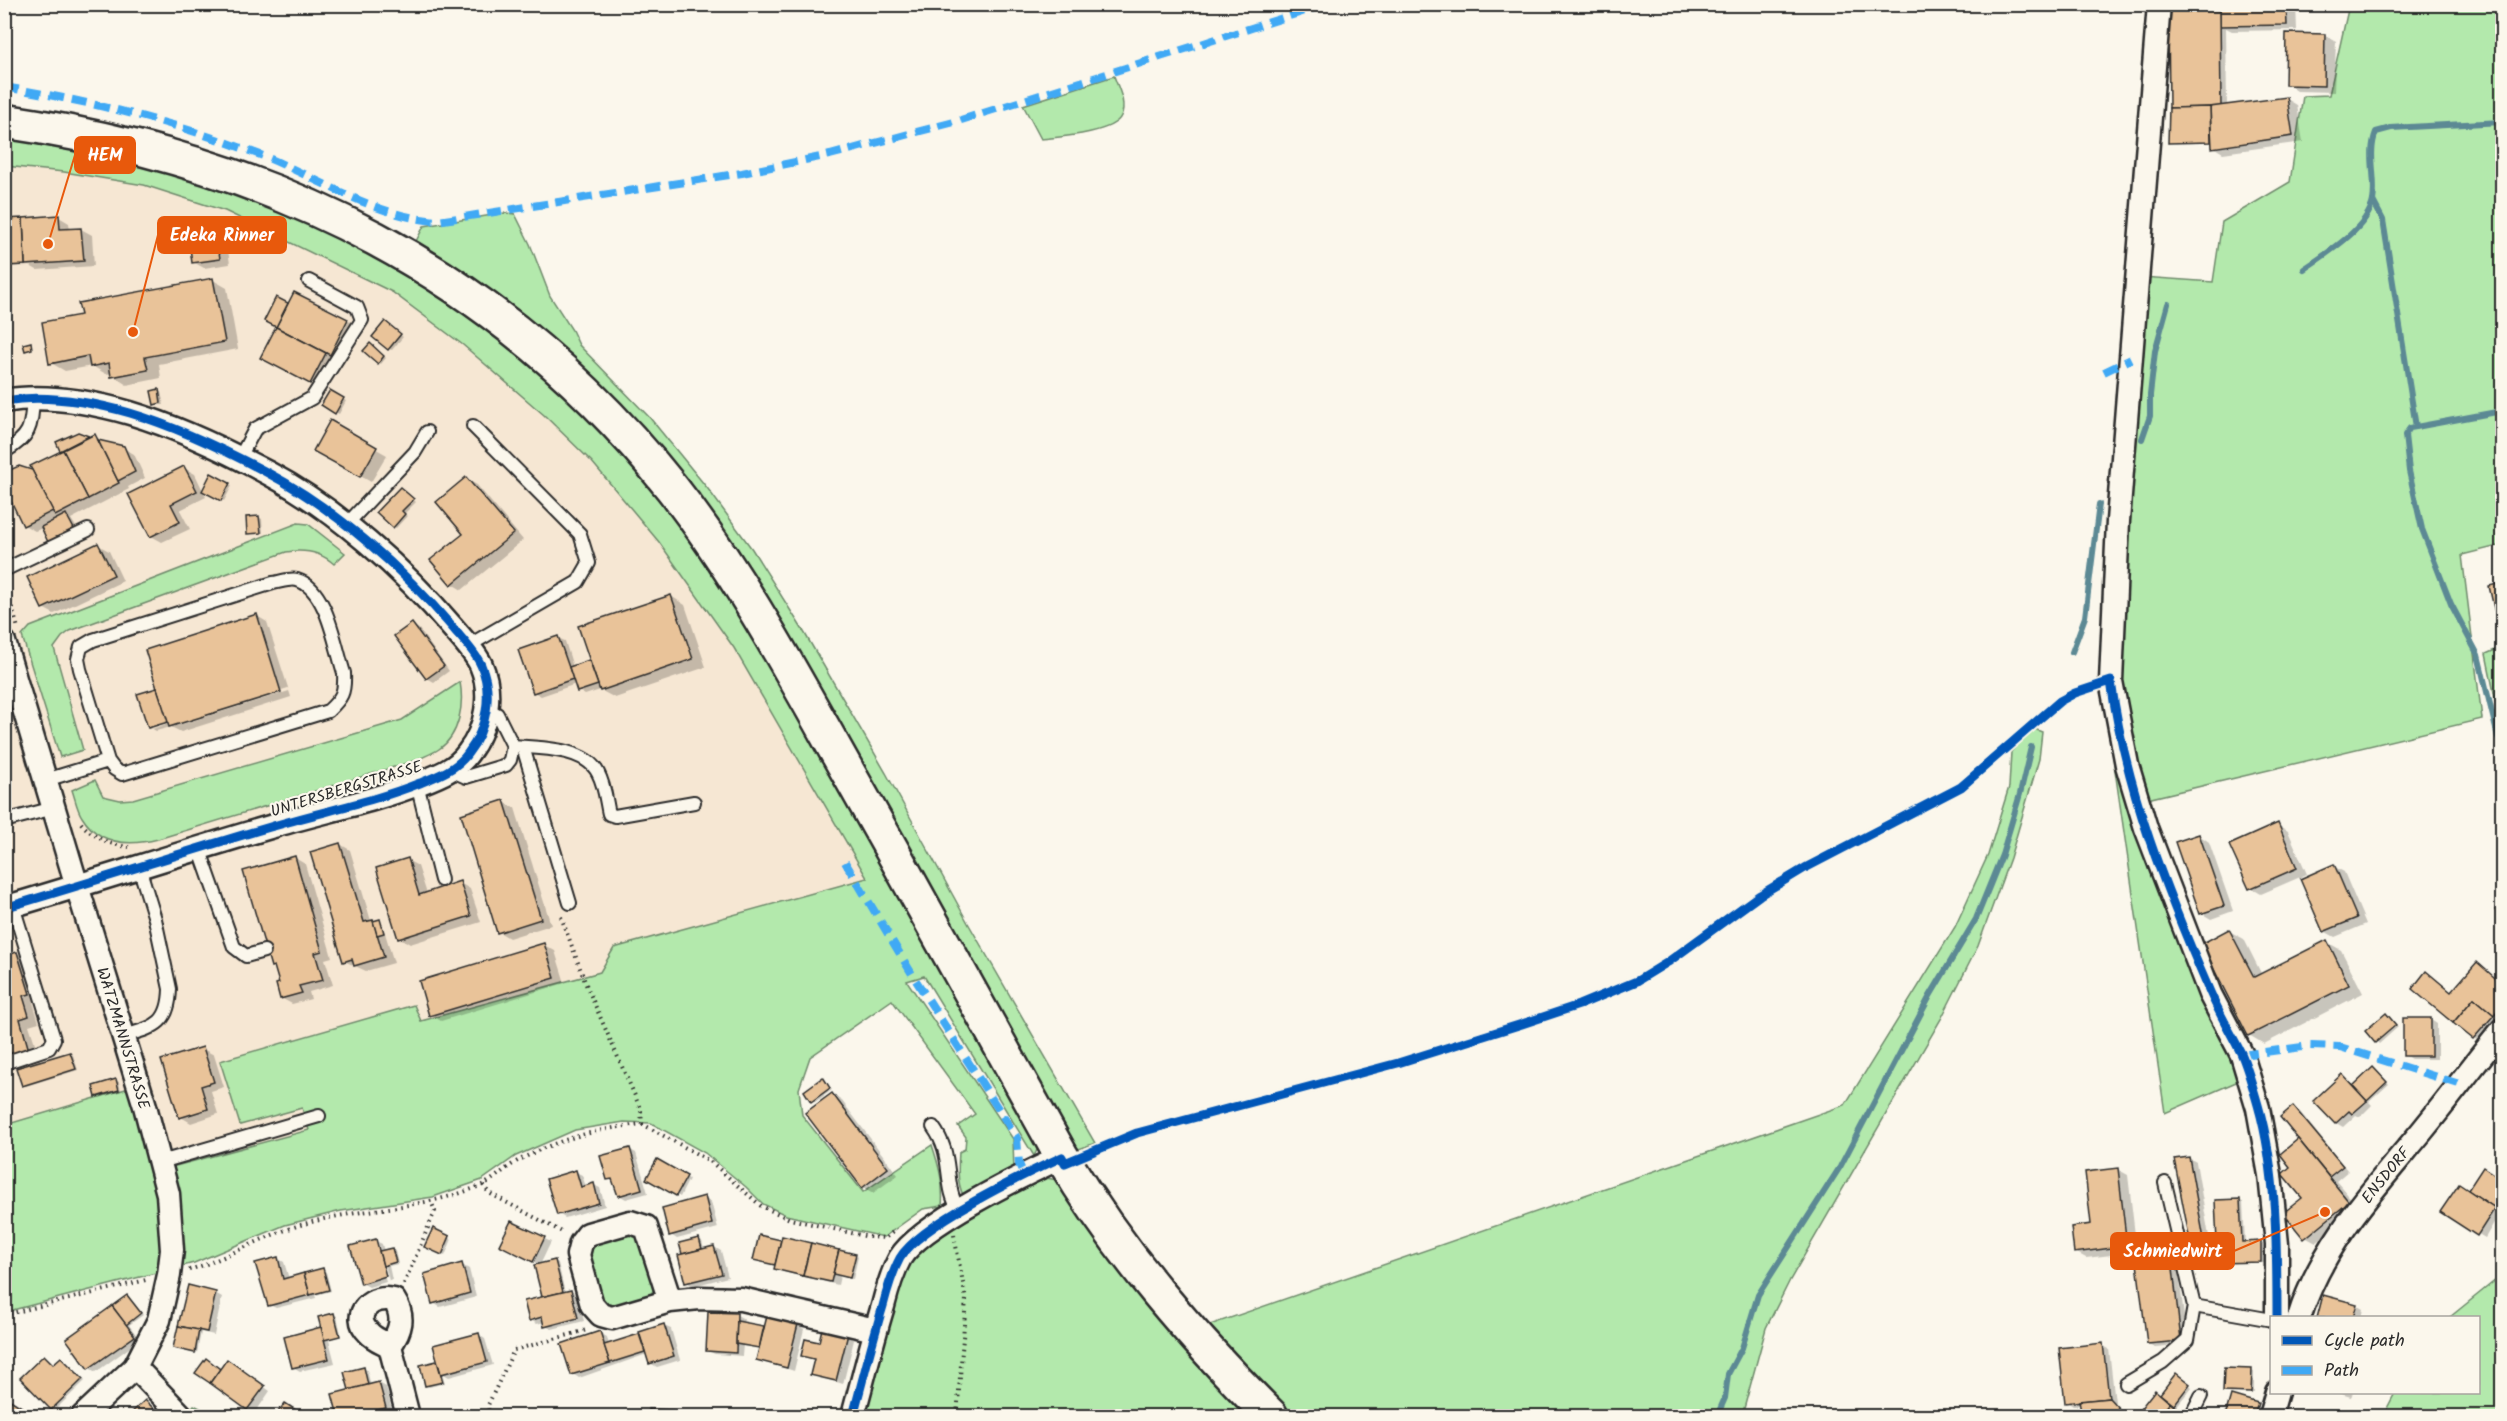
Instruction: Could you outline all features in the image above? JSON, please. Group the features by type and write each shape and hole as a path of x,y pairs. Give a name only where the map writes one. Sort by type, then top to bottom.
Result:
{"main road":[{"path":"4,120 86,134 189,160 237,176 323,211 398,251 477,303 556,364 595,402 673,489 731,574 834,747 1064,1160 1131,1260 1174,1314 1215,1360 1271,1416"}],"street":[{"path":"2159,4 2118,521 2111,681 2127,765 2146,828 2210,994 2242,1055 2258,1108 2270,1175 2277,1244 2277,1316"},
{"name":"UNTERSBERGSTRASSE","path":"4,401 33,399 94,405 131,414 178,431 270,473 346,525 429,600 481,664 486,680 487,709 480,734 468,754 450,770 417,784 199,849 135,857 77,886 9,907"},
{"name":"WATZMANNSTRASSE","path":"13,641 46,780 124,1035 168,1194 171,1250 169,1275 159,1320 135,1367 82,1416"},
{"name":"ENSDORF","path":"2299,1316 2314,1277 2334,1242 2382,1176 2498,1043"},
{"path":"853,1416 875,1330 900,1259 917,1239 955,1214 1023,1175 1064,1160"},
{"path":"670,1301 645,1227 630,1222 620,1224 588,1234 581,1243 578,1255 592,1305 601,1315 612,1318 670,1301 699,1298 741,1299 875,1330"},
{"path":"390,1346 367,1332 363,1314 367,1304 379,1299 394,1300 400,1310 402,1322 390,1346 408,1416"},
{"path":"135,1367 182,1416"},
{"path":"2270,1416 2276,1394"}],"lane":[{"path":"239,459 255,429 312,398 362,320 357,307 309,281"},
{"path":"4,452 28,434 33,399"},
{"path":"468,646 578,582 589,563 580,534 473,426"},
{"path":"346,525 408,460 427,432"},
{"path":"4,570 88,530"},
{"path":"295,579 310,586 320,598 344,673 344,686 340,700 328,711 122,774 114,769 108,760 80,669 78,660 81,647 93,640 273,583 295,579"},
{"path":"487,709 497,714 518,746 570,903"},
{"path":"450,770 466,777 506,765 518,746"},
{"path":"518,746 555,749 587,760 597,771 602,783 609,814 615,816 694,802"},
{"path":"46,780 108,760"},
{"path":"417,784 441,880"},
{"path":"4,821 54,808"},
{"path":"199,849 234,947 246,956 264,951"},
{"path":"124,1035 154,1027 163,1019 170,998 155,919 135,857"},
{"path":"4,1063 49,1048 54,1040 9,907"},
{"path":"161,1162 319,1116"},
{"path":"933,1127 942,1138 948,1156 955,1214"},
{"path":"2126,1384 2163,1362 2188,1340 2194,1306 2164,1183"},
{"path":"2194,1306 2270,1320"},
{"path":"2191,1416 2201,1396"}],"path":[{"path":"4,583 13,641"},
{"path":"78,816 93,835 135,857"},
{"path":"558,910 587,987 641,1111 642,1124"},
{"path":"4,1315 192,1269 305,1223 431,1201 483,1185 516,1162 555,1143 590,1131 642,1124 710,1161 761,1206 790,1219 869,1237 885,1238 903,1226"},
{"path":"483,1185 489,1193 581,1243"},
{"path":"394,1300 400,1294 435,1211 431,1201"},
{"path":"955,1214 966,1299 957,1416"},
{"path":"489,1416 488,1405 514,1350 593,1328 601,1315"}],"shaded area":[{"path":"5,166 64,172 144,185 225,211 392,292 463,345 545,415 592,462 659,542 734,648 867,878 614,948 600,972 421,1021 414,1006 302,1108 309,1130 153,1172 129,1088 5,1125"}],"green space":[{"path":"2349,5 2502,5 2502,545 2462,555 2482,719 2147,799 2119,691 2142,277 2213,282 2222,222 2290,182 2303,96 2329,95"},
{"path":"1114,76 1123,106 1121,116 1116,122 1085,133 1041,139 1023,105"},
{"path":"5,134 37,138 296,207 508,338 609,432 693,539 862,817 1038,1148 1034,1156 924,976 907,981 1013,1139 1014,1174 967,1201 963,1196 958,1171 959,1152 965,1149 966,1137 958,1126 975,1114 892,1000 810,1057 799,1089 802,1115 863,1192 932,1145 940,1175 942,1206 923,1209 884,1237 786,1215 763,1204 705,1153 651,1123 624,1122 575,1130 516,1156 482,1180 433,1197 341,1211 285,1225 194,1263 5,1312 5,1125 129,1088 153,1172 309,1130 302,1108 240,1125 220,1061 414,1005 421,1021 600,972 614,948 867,878 734,648 659,542 592,462 544,415 463,345 392,292 225,211 144,185 64,172 5,166"},
{"path":"505,213 515,214 530,244 550,296 579,345 650,418 708,489 752,549 804,632 886,773 968,923 1095,1143 1079,1149 1074,1146 738,561 414,245 424,226"},
{"path":"298,523 308,524 345,553 334,564 312,552 286,552 70,631 62,637 54,648 83,750 60,757 22,636 30,627"},
{"path":"2502,647 2502,725 2486,654"},
{"path":"460,682 461,709 452,736 439,749 417,760 147,841 126,842 106,838 89,826 77,807 72,790 95,780 103,796 120,800 133,799 402,720"},
{"path":"2105,702 2243,1079 2165,1113"},
{"path":"2032,728 2042,732 2039,759 2010,858 1978,946 1941,1019 1790,1280 1766,1328 1742,1416 1289,1416 1249,1379 1201,1328 1845,1105 1955,927 1988,855 2009,787 2011,752"},
{"path":"1046,1178 1058,1180 1255,1416 862,1416 886,1326 910,1259 929,1240 973,1214"},
{"path":"628,1233 641,1237 655,1286 648,1301 612,1310 602,1303 588,1256 595,1243"},
{"path":"2502,1275 2502,1416 2383,1416 2394,1394 2480,1394 2480,1316 2451,1316"},
{"path":"194,1405 215,1416 190,1416 187,1414"}],"building":[{"path":"2220,4 2286,4 2287,25 2220,26"},
{"path":"2220,10 2221,107 2169,108 2168,11"},
{"path":"2286,33 2325,34 2324,86 2285,85"},
{"path":"2287,97 2293,136 2212,148 2210,107"},
{"path":"2210,107 2211,142 2168,143 2169,108"},
{"path":"59,215 60,229 81,228 84,261 25,265 23,218"},
{"path":"23,218 25,265 4,266 4,219"},
{"path":"189,220 190,225 215,222 220,259 192,263 189,240 177,241 174,222"},
{"path":"213,278 225,342 145,357 148,370 111,377 109,363 90,367 88,356 49,364 42,322 81,315 78,303"},
{"path":"294,292 348,319 330,355 276,327"},
{"path":"276,297 288,303 276,327 264,321"},
{"path":"385,321 401,334 388,350 372,337"},
{"path":"276,327 326,353 310,384 260,358"},
{"path":"31,342 32,349 25,351 23,344"},
{"path":"370,343 384,356 378,364 363,351"},
{"path":"159,389 161,403 154,405 151,391"},
{"path":"330,390 344,398 335,414 321,405"},
{"path":"330,420 377,447 360,477 313,451"},
{"path":"78,432 89,436 60,451 56,442"},
{"path":"95,434 119,483 88,499 63,450"},
{"path":"98,440 124,446 135,472 118,481"},
{"path":"63,450 88,499 55,516 30,466"},
{"path":"19,466 32,470 53,511 23,526 11,501 4,497 5,472"},
{"path":"184,466 197,491 171,504 180,522 150,537 128,494"},
{"path":"211,473 230,483 221,501 202,491"},
{"path":"466,477 514,533 451,585 430,560 463,534 436,502"},
{"path":"400,487 414,499 402,511 405,514 393,528 376,512"},
{"path":"66,514 74,529 48,542 41,527"},
{"path":"259,516 261,533 247,534 246,517"},
{"path":"98,543 114,575 42,609 27,577"},
{"path":"2502,583 2502,616 2496,617 2489,586"},
{"path":"671,595 693,659 600,691 578,626"},
{"path":"257,614 281,692 169,727 145,650"},
{"path":"412,623 444,666 426,679 394,636"},
{"path":"558,636 573,679 533,693 518,650"},
{"path":"589,660 598,685 577,692 569,667"},
{"path":"157,688 168,722 148,728 137,694"},
{"path":"504,800 541,919 497,933 461,814"},
{"path":"2278,823 2297,868 2249,889 2229,845"},
{"path":"2199,834 2224,906 2200,914 2175,842"},
{"path":"340,843 364,922 373,920 384,957 354,966 352,959 343,962 310,852"},
{"path":"295,856 322,951 315,953 323,980 299,986 302,993 280,999 276,984 279,983 274,966 271,967 243,871"},
{"path":"408,858 419,895 460,881 471,916 398,939 376,868"},
{"path":"2334,864 2357,918 2323,932 2300,879"},
{"path":"2502,902 2502,917 2495,910"},
{"path":"380,919 384,933 377,935 373,921"},
{"path":"2229,929 2254,977 2327,940 2349,985 2248,1036 2201,944"},
{"path":"544,943 555,978 429,1016 419,981"},
{"path":"17,952 30,994 23,996 29,1016 20,1019 30,1054 4,1062 4,956"},
{"path":"2477,962 2502,984 2502,1004 2494,1015 2474,998 2453,1023 2412,989 2426,971 2451,992"},
{"path":"2474,998 2494,1015 2473,1039 2453,1023"},
{"path":"2386,1013 2396,1025 2375,1043 2365,1031"},
{"path":"2403,1018 2431,1018 2431,1056 2403,1056"},
{"path":"203,1047 214,1082 201,1086 208,1109 179,1118 161,1060"},
{"path":"70,1052 76,1069 22,1086 16,1068"},
{"path":"2373,1067 2387,1082 2367,1101 2353,1086"},
{"path":"2342,1074 2367,1101 2352,1114 2349,1111 2335,1124 2313,1101"},
{"path":"823,1077 830,1088 811,1102 804,1091"},
{"path":"116,1079 119,1090 96,1097 93,1086"},
{"path":"832,1093 888,1168 862,1188 805,1113"},
{"path":"2293,1106 2343,1166 2329,1177 2280,1117"},
{"path":"2298,1139 2349,1202 2304,1239 2283,1213 2302,1198 2282,1174 2290,1167 2280,1154"},
{"path":"630,1148 642,1189 618,1196 612,1179 607,1180 600,1156"},
{"path":"2189,1157 2204,1239 2190,1241 2174,1159"},
{"path":"657,1159 687,1176 676,1196 646,1179"},
{"path":"2483,1167 2502,1180 2502,1204 2498,1210 2468,1190"},
{"path":"2118,1168 2127,1246 2074,1253 2071,1227 2091,1224 2085,1172"},
{"path":"576,1170 581,1187 594,1183 599,1203 557,1215 546,1179"},
{"path":"2459,1184 2495,1208 2477,1236 2440,1212"},
{"path":"705,1196 712,1224 669,1236 662,1208"},
{"path":"2240,1199 2242,1242 2261,1241 2261,1262 2218,1263 2215,1200"},
{"path":"511,1221 545,1237 533,1262 499,1245"},
{"path":"433,1228 450,1236 442,1255 424,1247"},
{"path":"759,1235 781,1240 775,1265 753,1260"},
{"path":"782,1236 811,1243 803,1276 774,1269"},
{"path":"699,1238 702,1249 682,1254 679,1243"},
{"path":"376,1239 386,1276 361,1284 350,1246"},
{"path":"811,1243 839,1250 831,1282 803,1276"},
{"path":"714,1246 722,1274 685,1283 678,1255"},
{"path":"392,1248 396,1262 383,1266 379,1251"},
{"path":"839,1250 856,1254 850,1278 833,1274"},
{"path":"278,1257 283,1279 304,1273 310,1295 268,1306 255,1263"},
{"path":"2172,1259 2181,1341 2147,1344 2137,1263"},
{"path":"555,1260 563,1292 542,1297 534,1265"},
{"path":"462,1263 470,1293 432,1304 424,1274"},
{"path":"323,1268 329,1290 310,1295 304,1273"},
{"path":"188,1285 216,1292 207,1332 178,1326"},
{"path":"571,1290 578,1318 544,1327 542,1317 529,1321 524,1301"},
{"path":"127,1295 141,1313 126,1325 112,1306"},
{"path":"2323,1295 2357,1304 2354,1316 2318,1316"},
{"path":"112,1306 135,1336 88,1369 66,1339"},
{"path":"708,1312 737,1313 736,1353 706,1351"},
{"path":"334,1313 340,1336 324,1340 318,1317"},
{"path":"767,1316 798,1324 787,1368 756,1360"},
{"path":"737,1321 764,1326 759,1348 736,1344"},
{"path":"664,1324 674,1356 649,1364 639,1332"},
{"path":"178,1326 199,1330 195,1353 173,1348"},
{"path":"321,1327 329,1359 292,1368 284,1337"},
{"path":"822,1328 848,1334 836,1381 810,1375 814,1359 801,1356 805,1339 819,1342"},
{"path":"600,1331 610,1363 571,1375 561,1344"},
{"path":"479,1333 487,1362 441,1374 433,1345"},
{"path":"639,1334 645,1352 610,1363 604,1345"},
{"path":"2103,1343 2109,1398 2065,1403 2059,1348"},
{"path":"44,1355 53,1364 61,1357 83,1379 51,1410 20,1378"},
{"path":"206,1358 220,1369 210,1383 195,1373"},
{"path":"227,1359 265,1386 247,1410 210,1383"},
{"path":"437,1361 443,1382 425,1386 420,1365"},
{"path":"364,1367 368,1385 349,1390 344,1372"},
{"path":"2224,1368 2252,1369 2251,1393 2223,1392"},
{"path":"2176,1373 2190,1384 2174,1405 2160,1394"},
{"path":"379,1382 386,1408 353,1416 338,1416 332,1394"},
{"path":"2155,1390 2170,1403 2159,1416 2142,1416 2137,1413"},
{"path":"2231,1395 2258,1403 2254,1416 2225,1416"},
{"path":"4,1396 34,1415 4,1416"},
{"path":"2109,1398 2122,1412 2117,1416 2085,1416 2081,1412 2079,1401"},
{"path":"145,1400 161,1416 128,1416"},
{"path":"285,1403 305,1416 275,1416"},
{"path":"2170,1403 2186,1415 2159,1416"},
{"path":"648,1409 673,1410 673,1416 648,1416"},
{"path":"449,1412 450,1416 428,1416"}],"waterway":[{"path":"2304,269 2344,240 2363,221 2369,211 2374,192 2372,149 2376,132 2391,128 2502,122"},
{"path":"2373,201 2383,220 2416,427 2410,428 2405,435 2409,471 2422,529 2451,604 2478,655 2498,737 2502,745"},
{"path":"2142,439 2150,416 2155,351 2168,304"},
{"path":"2416,427 2502,411"},
{"path":"2072,652 2085,617 2099,504"},
{"path":"1717,1416 1725,1398 1728,1374 1742,1348 1758,1295 1840,1167 1930,996 1976,919 2002,855 2031,747"}],"marked path":[{"path":"4,87 105,107 204,135 268,158 351,197 393,213 438,221 742,173 830,155 958,121 1327,4"},
{"path":"2104,372 2131,359"},
{"path":"845,862 915,979 1017,1138 1019,1164 1024,1175"},
{"path":"2242,1055 2310,1046 2340,1047 2459,1084"}],"cycle path":[{"path":"4,401 36,398 68,400 130,413 201,440 252,464 293,488 319,504 368,542 413,584 468,646 481,665 487,687 484,722 475,743 464,759 434,778 384,796 270,827 4,908"},
{"path":"853,1416 888,1288 900,1258 929,1230 974,1201 1062,1157 1065,1163 1137,1133 1398,1063 1579,1005 1637,981 1668,962 1760,895 1805,868 1961,787 2060,701 2075,693 2111,681 2126,761 2163,879 2214,1000 2244,1059 2258,1105 2269,1156 2272,1183 2276,1238 2277,1316"}],"place":[{"name":"HEM","path":"48,244"},
{"name":"Edeka Rinner","path":"133,332"},
{"name":"Schmiedwirt","path":"2325,1212"}]}
